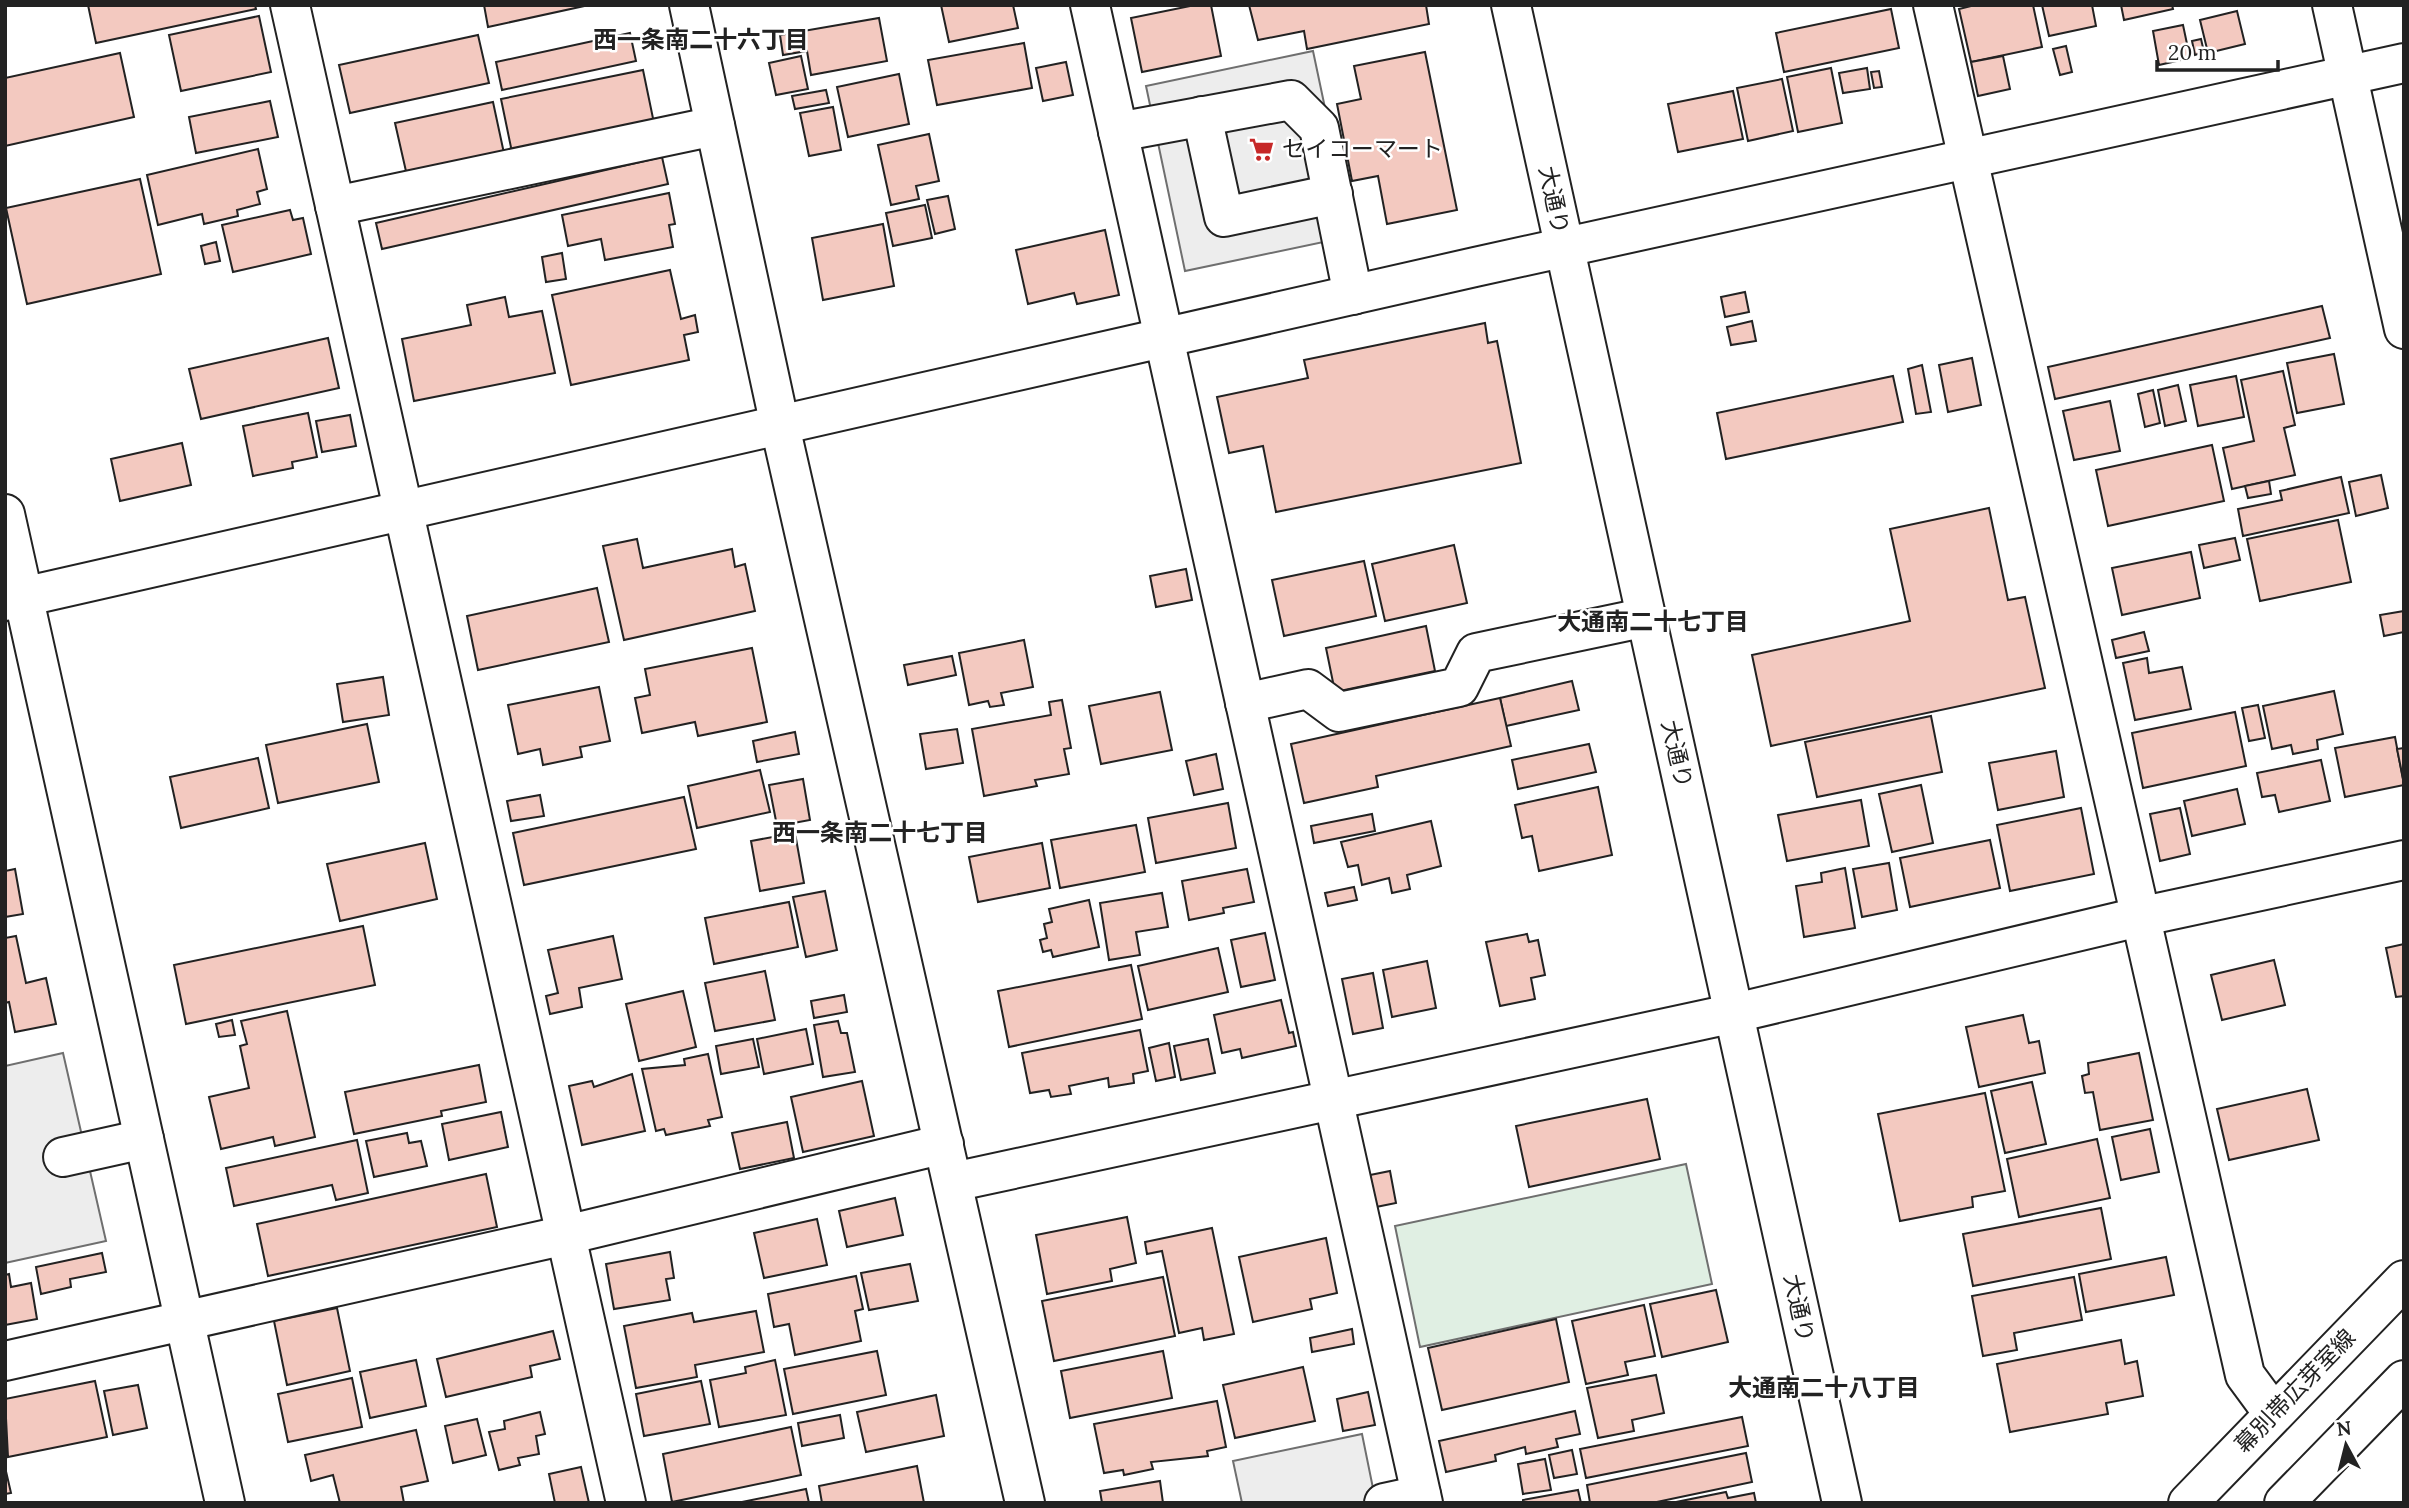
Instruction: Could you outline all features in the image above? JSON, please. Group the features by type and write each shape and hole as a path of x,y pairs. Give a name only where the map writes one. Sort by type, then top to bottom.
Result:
{"main road":[{"path":"290,5 626,1503"},
{"path":"689,5 780,426 1025,1503"},
{"path":"1090,5 1422,1499 1384,1503"},
{"name":"大通り","path":"1511,5 1842,1503"},
{"path":"1933,5 2245,1375 2273,1413"},
{"path":"2332,5 2402,317"},
{"path":"14,599 1564,247 2404,63"},
{"path":"1118,132 1291,100 1319,128 1353,295"},
{"path":"1202,116 1224,217 1332,194"},
{"path":"335,206 715,127"},
{"path":"5,514 14,599 144,1139 225,1503"},
{"path":"1245,703 1308,690 1339,712 1459,687 1476,653 1647,617"},
{"path":"953,1182 1735,1013 2139,917 2404,860"},
{"path":"63,1157 144,1139"},
{"path":"5,1361 566,1235 944,1144"},
{"name":"幕別帯広芽室線","path":"2188,1503 2404,1280"},
{"path":"2284,1503 2404,1380"}],"green space":[{"path":"1686,1164 1712,1284 1420,1347 1395,1226"}],"shaded area":[{"path":"1313,51 1352,236 1185,271 1146,86"},
{"path":"63,1053 106,1241 5,1263 5,1066"},
{"path":"1362,1434 1376,1503 1242,1503 1233,1461"}],"building":[{"path":"88,5 255,5 256,9 96,43"},
{"path":"484,5 589,5 488,27"},
{"path":"941,5 1013,5 1018,28 949,42"},
{"path":"1195,5 1211,5 1221,56 1142,72 1131,18"},
{"path":"1249,5 1426,5 1429,24 1307,49 1304,31 1258,40"},
{"path":"1975,5 2033,5 2042,47 1971,62 1959,9"},
{"path":"2042,5 2092,5 2096,26 2049,36"},
{"path":"2121,5 2172,5 2173,9 2124,20"},
{"path":"1891,9 1899,48 1784,72 1776,33"},
{"path":"2237,11 2245,44 2208,53 2200,20"},
{"path":"259,16 271,72 181,91 169,35"},
{"path":"879,18 887,61 811,75 807,51 783,55 780,35"},
{"path":"2183,25 2190,58 2159,65 2153,31"},
{"path":"630,33 636,61 502,90 496,62"},
{"path":"478,35 489,83 350,113 339,65"},
{"path":"2201,39 2204,52 2195,55 2192,41"},
{"path":"1024,43 1032,88 937,105 928,60"},
{"path":"2066,46 2072,72 2060,75 2053,49"},
{"path":"1425,52 1457,210 1387,224 1378,176 1352,181 1337,104 1361,99 1354,66"},
{"path":"120,53 134,117 5,146 5,78"},
{"path":"801,56 808,89 776,95 769,63"},
{"path":"2003,56 2010,89 1978,96 1971,62"},
{"path":"1066,62 1073,95 1043,101 1036,68"},
{"path":"1831,68 1842,123 1798,132 1787,77"},
{"path":"1867,68 1870,89 1843,93 1839,73"},
{"path":"643,70 655,128 513,157 501,99"},
{"path":"1879,71 1882,87 1874,88 1871,72"},
{"path":"899,74 909,124 848,137 837,87"},
{"path":"1782,79 1793,131 1748,141 1737,88"},
{"path":"826,90 829,103 795,109 792,96"},
{"path":"1733,91 1743,139 1678,152 1668,104"},
{"path":"270,101 278,137 196,153 189,117"},
{"path":"493,102 505,158 408,180 395,123"},
{"path":"833,107 841,150 809,156 800,113"},
{"path":"929,134 939,181 916,186 919,199 891,205 878,145"},
{"path":"258,149 267,189 257,192 260,204 237,210 238,216 204,224 202,214 158,225 147,175"},
{"path":"662,157 668,184 382,249 376,223"},
{"path":"140,179 161,274 27,304 6,208"},
{"path":"669,193 675,224 669,225 673,247 605,260 601,239 568,246 562,215"},
{"path":"948,196 955,229 935,234 927,200"},
{"path":"925,205 932,238 893,246 886,213"},
{"path":"290,210 293,220 303,218 311,254 233,272 222,225"},
{"path":"883,224 894,286 823,300 812,238"},
{"path":"1105,230 1119,295 1077,304 1074,293 1028,304 1016,250"},
{"path":"216,242 220,261 205,264 201,246"},
{"path":"562,253 566,279 546,282 542,257"},
{"path":"670,270 681,319 695,315 698,332 684,335 689,360 571,385 552,295"},
{"path":"1745,292 1749,312 1725,317 1721,297"},
{"path":"505,297 509,317 542,311 555,373 414,401 402,339 471,325 467,305"},
{"path":"2322,306 2330,338 2055,399 2048,367"},
{"path":"1752,321 1756,341 1731,345 1727,327"},
{"path":"1485,323 1488,343 1497,341 1521,463 1276,512 1263,446 1229,453 1217,397 1308,378 1304,360"},
{"path":"328,338 339,388 201,419 189,369"},
{"path":"2334,354 2344,404 2297,413 2287,363"},
{"path":"1972,358 1981,405 1948,412 1939,365"},
{"path":"1922,365 1931,412 1916,414 1908,369"},
{"path":"2283,371 2295,425 2284,428 2295,475 2232,489 2223,448 2254,441 2241,380"},
{"path":"1893,376 1903,422 1726,459 1717,413"},
{"path":"2236,376 2244,417 2198,426 2190,385"},
{"path":"2178,385 2186,421 2165,426 2158,390"},
{"path":"2153,390 2160,423 2145,427 2138,394"},
{"path":"2110,401 2120,451 2074,460 2063,411"},
{"path":"308,413 317,457 292,462 293,468 253,476 243,426"},
{"path":"350,415 356,446 322,452 316,421"},
{"path":"182,443 191,485 120,501 111,459"},
{"path":"2212,445 2224,501 2108,526 2096,470"},
{"path":"2381,475 2388,508 2356,516 2349,482"},
{"path":"2341,477 2349,513 2243,536 2238,509 2282,500 2280,491"},
{"path":"2269,481 2271,494 2248,498 2245,486"},
{"path":"1989,508 2008,600 2025,597 2045,688 1771,746 1752,655 1910,621 1890,529"},
{"path":"2338,520 2351,582 2260,601 2247,539"},
{"path":"2235,538 2240,560 2204,568 2199,545"},
{"path":"637,539 643,568 732,549 735,567 745,564 755,611 624,640 603,546"},
{"path":"1454,545 1467,603 1385,621 1372,564"},
{"path":"2191,552 2200,598 2122,615 2112,568"},
{"path":"1364,561 1376,616 1284,636 1272,580"},
{"path":"1186,569 1192,600 1156,607 1150,576"},
{"path":"597,588 609,642 478,670 467,616"},
{"path":"2404,611 2404,632 2384,636 2380,615"},
{"path":"1426,626 1435,671 1335,692 1326,648"},
{"path":"2144,632 2149,651 2116,658 2112,640"},
{"path":"1024,640 1033,687 1001,693 1004,705 990,707 988,701 969,705 959,653"},
{"path":"752,648 767,722 698,736 695,722 642,733 635,698 650,695 645,669"},
{"path":"952,656 956,675 908,685 904,665"},
{"path":"2147,658 2149,673 2182,667 2191,709 2135,720 2123,663"},
{"path":"383,677 389,715 343,722 337,684"},
{"path":"1572,681 1579,710 1506,726 1500,698"},
{"path":"599,687 610,741 580,747 582,757 543,765 540,749 518,754 508,705"},
{"path":"2334,691 2343,734 2317,740 2318,749 2293,754 2291,745 2272,749 2263,706"},
{"path":"1160,692 1172,750 1101,764 1089,706"},
{"path":"1500,698 1511,746 1376,776 1378,787 1304,803 1291,744"},
{"path":"1062,700 1071,748 1064,749 1069,774 1035,780 1037,786 984,796 972,729 1051,715 1049,702"},
{"path":"2258,705 2265,738 2249,741 2242,708"},
{"path":"2235,712 2246,766 2143,788 2132,733"},
{"path":"1931,716 1942,772 1817,797 1805,742"},
{"path":"367,724 379,782 278,803 266,745"},
{"path":"957,729 963,763 926,769 920,734"},
{"path":"795,732 799,754 757,762 753,741"},
{"path":"2395,737 2404,785 2345,797 2335,748"},
{"path":"1589,744 1596,772 1518,789 1512,760"},
{"path":"2404,748 2404,783 2397,749"},
{"path":"2056,751 2064,797 1998,810 1989,763"},
{"path":"1216,754 1223,789 1194,795 1186,761"},
{"path":"258,758 269,808 181,828 170,777"},
{"path":"2321,760 2330,801 2279,812 2275,795 2262,797 2257,773"},
{"path":"760,770 770,812 697,828 688,786"},
{"path":"803,779 810,820 777,826 769,785"},
{"path":"1921,785 1933,843 1892,852 1879,794"},
{"path":"1598,787 1612,855 1539,871 1532,836 1522,838 1515,805"},
{"path":"2237,789 2245,824 2192,836 2184,801"},
{"path":"540,795 544,816 511,821 507,801"},
{"path":"684,797 696,849 524,885 513,833"},
{"path":"1861,800 1869,846 1787,861 1778,815"},
{"path":"1228,803 1236,848 1156,863 1148,818"},
{"path":"2081,808 2094,874 2010,891 1997,825"},
{"path":"2180,808 2190,854 2160,861 2150,814"},
{"path":"1372,814 1375,831 1314,843 1311,826"},
{"path":"1431,821 1441,866 1407,875 1410,889 1392,893 1389,878 1362,885 1358,865 1348,867 1341,842"},
{"path":"1136,825 1145,872 1060,888 1051,840"},
{"path":"795,833 804,883 760,891 751,841"},
{"path":"1990,840 2000,888 1910,907 1900,858"},
{"path":"425,843 437,899 340,921 327,864"},
{"path":"1042,843 1050,888 978,902 969,857"},
{"path":"1889,863 1897,910 1862,917 1853,869"},
{"path":"1845,868 1855,928 1804,937 1796,886 1822,882 1821,873"},
{"path":"15,869 23,914 5,917 5,871"},
{"path":"1247,869 1254,902 1223,908 1224,913 1189,920 1182,881"},
{"path":"1354,887 1357,900 1328,906 1325,893"},
{"path":"825,891 837,950 806,957 793,897"},
{"path":"1162,893 1168,927 1136,932 1140,955 1109,960 1100,903"},
{"path":"1089,900 1099,947 1053,957 1051,950 1043,952 1040,940 1047,938 1044,924 1052,922 1049,909"},
{"path":"789,902 798,947 714,964 705,918"},
{"path":"363,926 375,985 186,1024 174,965"},
{"path":"1265,933 1275,980 1241,987 1231,940"},
{"path":"1527,934 1529,942 1538,940 1545,975 1531,978 1535,999 1500,1006 1486,942"},
{"path":"16,936 26,983 46,978 56,1024 15,1032 9,1002 5,1003 5,938"},
{"path":"613,936 622,979 579,988 582,1007 550,1014 546,996 558,993 548,950"},
{"path":"2404,944 2404,996 2396,997 2386,948"},
{"path":"1218,948 1228,992 1148,1010 1138,966"},
{"path":"2274,960 2285,1005 2222,1020 2211,975"},
{"path":"1427,961 1436,1008 1392,1017 1383,970"},
{"path":"1131,965 1142,1019 1009,1047 998,991"},
{"path":"765,971 775,1020 715,1031 705,983"},
{"path":"1373,973 1383,1028 1353,1034 1342,979"},
{"path":"683,991 696,1047 639,1061 626,1004"},
{"path":"844,995 847,1012 814,1018 811,1001"},
{"path":"1281,1000 1289,1033 1293,1032 1296,1046 1242,1058 1240,1049 1222,1053 1214,1015"},
{"path":"287,1011 315,1137 275,1146 273,1137 221,1149 209,1097 249,1088 240,1046 247,1044 241,1021"},
{"path":"2023,1015 2029,1043 2039,1041 2045,1073 1979,1087 1966,1027"},
{"path":"232,1020 235,1035 219,1037 216,1024"},
{"path":"838,1021 841,1033 847,1033 855,1072 823,1077 814,1025"},
{"path":"806,1029 813,1064 764,1074 757,1039"},
{"path":"1140,1030 1148,1071 1133,1074 1134,1083 1109,1087 1108,1078 1069,1086 1071,1094 1051,1097 1049,1090 1030,1093 1022,1053"},
{"path":"753,1039 759,1067 721,1074 716,1046"},
{"path":"1208,1039 1215,1073 1181,1080 1174,1046"},
{"path":"1169,1043 1175,1077 1156,1081 1149,1048"},
{"path":"2139,1053 2153,1120 2100,1130 2093,1092 2085,1093 2082,1076 2089,1074 2088,1063"},
{"path":"708,1054 722,1117 708,1120 710,1126 666,1135 664,1129 656,1131 642,1069 685,1065 684,1059"},
{"path":"479,1065 486,1102 441,1111 442,1116 354,1134 345,1092"},
{"path":"632,1074 645,1131 582,1145 569,1086 592,1081 594,1087"},
{"path":"862,1081 874,1136 803,1152 791,1097"},
{"path":"2032,1082 2046,1144 2005,1153 1991,1091"},
{"path":"2307,1089 2319,1140 2229,1160 2217,1109"},
{"path":"1985,1093 2005,1191 1972,1197 1973,1207 1900,1221 1878,1114"},
{"path":"1647,1099 1660,1159 1529,1187 1516,1126"},
{"path":"501,1112 508,1147 449,1160 442,1124"},
{"path":"787,1122 794,1158 740,1169 732,1133"},
{"path":"2150,1129 2159,1172 2121,1180 2112,1137"},
{"path":"407,1133 409,1143 421,1141 427,1166 374,1177 366,1141"},
{"path":"2097,1139 2110,1198 2019,1217 2007,1159"},
{"path":"357,1140 368,1193 336,1200 332,1185 234,1206 226,1168"},
{"path":"1390,1171 1396,1203 1371,1208 1365,1176"},
{"path":"486,1174 497,1227 268,1276 257,1224"},
{"path":"895,1198 903,1235 847,1247 839,1211"},
{"path":"2101,1208 2111,1259 1973,1286 1963,1234"},
{"path":"1127,1217 1136,1263 1110,1269 1112,1281 1047,1294 1036,1235"},
{"path":"817,1219 827,1265 764,1278 754,1233"},
{"path":"1212,1228 1234,1334 1204,1340 1202,1328 1179,1333 1162,1251 1147,1254 1145,1242"},
{"path":"1326,1238 1337,1293 1310,1299 1312,1309 1253,1322 1239,1257"},
{"path":"670,1252 674,1278 666,1279 670,1300 614,1309 606,1264"},
{"path":"102,1253 106,1272 70,1279 71,1287 41,1294 36,1267"},
{"path":"2166,1257 2174,1295 2086,1312 2079,1274"},
{"path":"910,1264 918,1301 869,1310 861,1273"},
{"path":"9,1274 11,1287 31,1283 37,1319 5,1325 5,1275"},
{"path":"856,1276 863,1309 855,1311 861,1341 795,1355 789,1324 774,1327 768,1294"},
{"path":"1163,1277 1175,1336 1054,1361 1042,1301"},
{"path":"2074,1277 2082,1320 2014,1333 2017,1350 1983,1356 1972,1296"},
{"path":"1716,1290 1728,1342 1662,1357 1650,1304"},
{"path":"1644,1305 1655,1356 1625,1362 1628,1375 1586,1384 1572,1321"},
{"path":"337,1308 350,1371 287,1385 274,1321"},
{"path":"756,1311 764,1352 695,1365 697,1377 636,1388 624,1326 692,1313 694,1322"},
{"path":"1556,1319 1569,1382 1442,1410 1428,1348"},
{"path":"1352,1329 1354,1344 1312,1352 1310,1338"},
{"path":"553,1331 560,1359 530,1366 532,1377 446,1397 437,1359"},
{"path":"2121,1340 2125,1364 2137,1361 2143,1396 2106,1403 2108,1414 2010,1432 1997,1364"},
{"path":"877,1351 886,1395 793,1414 784,1369"},
{"path":"1163,1351 1172,1398 1070,1418 1061,1371"},
{"path":"416,1360 426,1406 370,1418 360,1372"},
{"path":"775,1360 786,1415 719,1427 710,1380 746,1373 745,1367"},
{"path":"1303,1367 1315,1421 1235,1438 1223,1385"},
{"path":"1656,1375 1664,1413 1632,1420 1634,1431 1598,1438 1587,1388"},
{"path":"352,1378 362,1427 288,1442 278,1394"},
{"path":"95,1381 107,1437 8,1457 5,1399"},
{"path":"701,1381 710,1424 644,1436 636,1394"},
{"path":"138,1385 147,1428 113,1435 104,1391"},
{"path":"1368,1392 1375,1425 1343,1431 1337,1399"},
{"path":"936,1395 944,1436 866,1452 857,1412"},
{"path":"1217,1401 1226,1447 1207,1451 1208,1456 1151,1462 1153,1469 1124,1475 1123,1470 1104,1473 1094,1424"},
{"path":"1575,1411 1580,1434 1556,1439 1558,1447 1526,1454 1525,1447 1495,1455 1496,1461 1446,1472 1439,1441"},
{"path":"540,1412 545,1434 536,1436 539,1454 518,1458 520,1465 499,1470 489,1432 505,1429 504,1421"},
{"path":"840,1415 844,1438 802,1446 798,1423"},
{"path":"1742,1417 1748,1446 1586,1478 1580,1449"},
{"path":"477,1419 486,1455 453,1463 445,1426"},
{"path":"791,1427 801,1475 672,1502 663,1454"},
{"path":"416,1430 428,1481 401,1487 404,1503 340,1503 333,1475 311,1481 305,1455"},
{"path":"1572,1450 1577,1474 1554,1478 1549,1455"},
{"path":"1746,1453 1752,1482 1652,1503 1590,1503 1587,1485"},
{"path":"1545,1459 1551,1490 1523,1494 1518,1464"},
{"path":"917,1466 924,1503 822,1503 819,1486"},
{"path":"5,1467 11,1493 5,1494"},
{"path":"581,1467 589,1503 555,1503 549,1474"},
{"path":"1160,1481 1163,1503 1102,1503 1100,1491"},
{"path":"806,1489 809,1503 742,1502"},
{"path":"1578,1490 1581,1503 1523,1503 1523,1500"},
{"path":"1726,1492 1728,1498 1754,1493 1756,1503 1671,1503"}],"place":[{"name":"セイコーマート","path":"1262,149"}],"district":[{"name":"西一条南二十六丁目","path":"701,40"},
{"name":"大通南二十七丁目","path":"1653,622"},
{"name":"西一条南二十七丁目","path":"880,833"},
{"name":"大通南二十八丁目","path":"1824,1388"}]}
